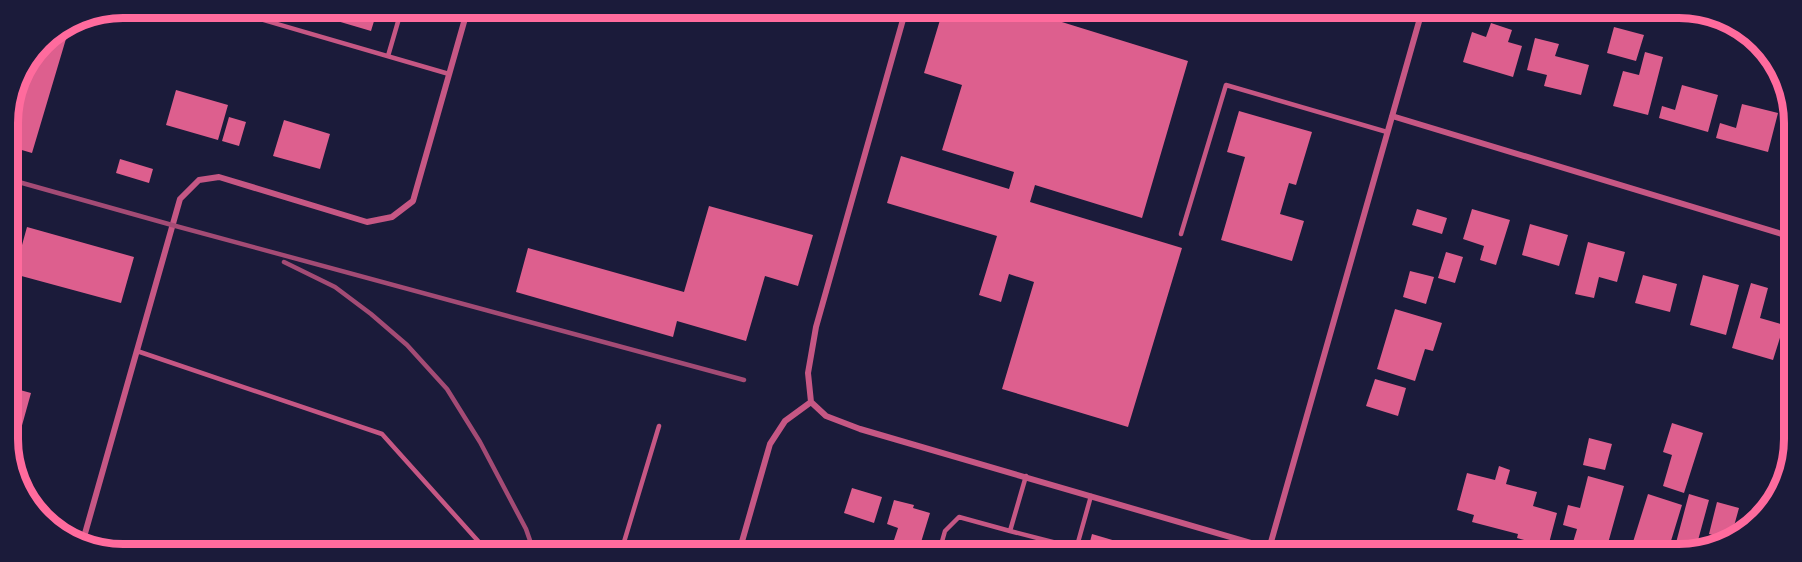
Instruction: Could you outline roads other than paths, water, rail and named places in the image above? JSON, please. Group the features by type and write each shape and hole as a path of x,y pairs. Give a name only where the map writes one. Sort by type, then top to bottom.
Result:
{"street":[{"path":"84,536 180,199 199,180 219,177 367,222 392,217 413,201 465,18"},
{"path":"903,18 816,327 808,374 811,402 826,416 860,429 1252,544"},
{"path":"1270,544 1420,18"},
{"path":"1392,116 1784,235"},
{"path":"741,544 770,444 785,422 811,402"}],"lane":[{"path":"257,18 449,74"},
{"path":"388,56 399,18"},
{"path":"1181,234 1226,86 1388,132"},
{"path":"137,351 382,434 481,544"},
{"path":"623,544 659,426"},
{"path":"1010,531 1026,476"},
{"path":"1078,544 1091,496"},
{"path":"941,544 945,531 959,517 1055,544"}],"railway":[{"path":"18,182 744,380"},
{"path":"284,262 335,287 371,314 407,345 447,389 480,442 526,529 531,544"}]}
